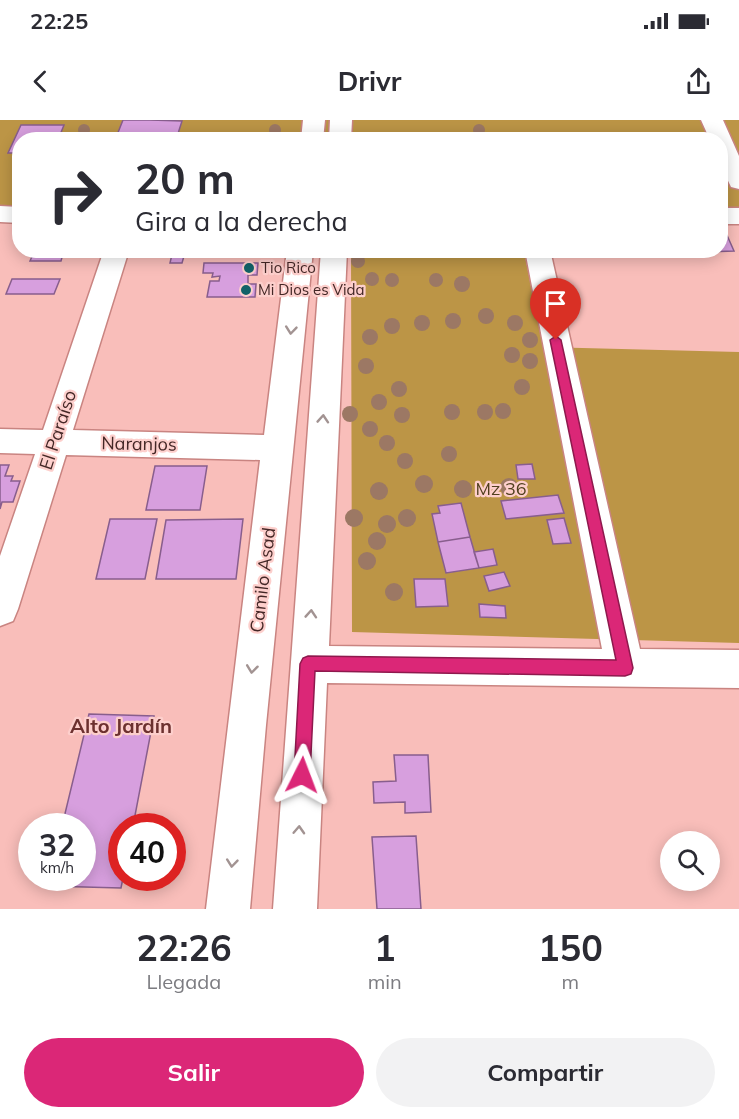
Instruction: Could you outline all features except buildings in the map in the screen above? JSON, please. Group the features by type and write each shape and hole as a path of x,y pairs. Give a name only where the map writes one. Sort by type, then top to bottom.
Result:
{"street":[{"path":"728,157 739,182"},
{"name":"El Paraíso","path":"0,609 114,258"},
{"name":"Camilo Asad","path":"228,909 246,725 299,258"},
{"path":"295,909 333,258"},
{"path":"539,258 625,668"},
{"name":"Naranjos","path":"0,441 278,448"},
{"path":"308,664 739,669"}],"green space":[{"path":"0,120 739,120 739,216 728,216 728,132 12,132 12,215 0,214"},
{"name":"Mz 36","path":"351,258 525,258 543,347 739,352 739,643 352,632"}],"place":[{"name":"Tio Rico","path":"249,268"},
{"name":"Mi Dios es Vida","path":"246,290"}],"district":[{"name":"Alto Jardín","path":"121,726"}],"route":[{"path":"302,775 308,664 625,668 556,340"}]}
